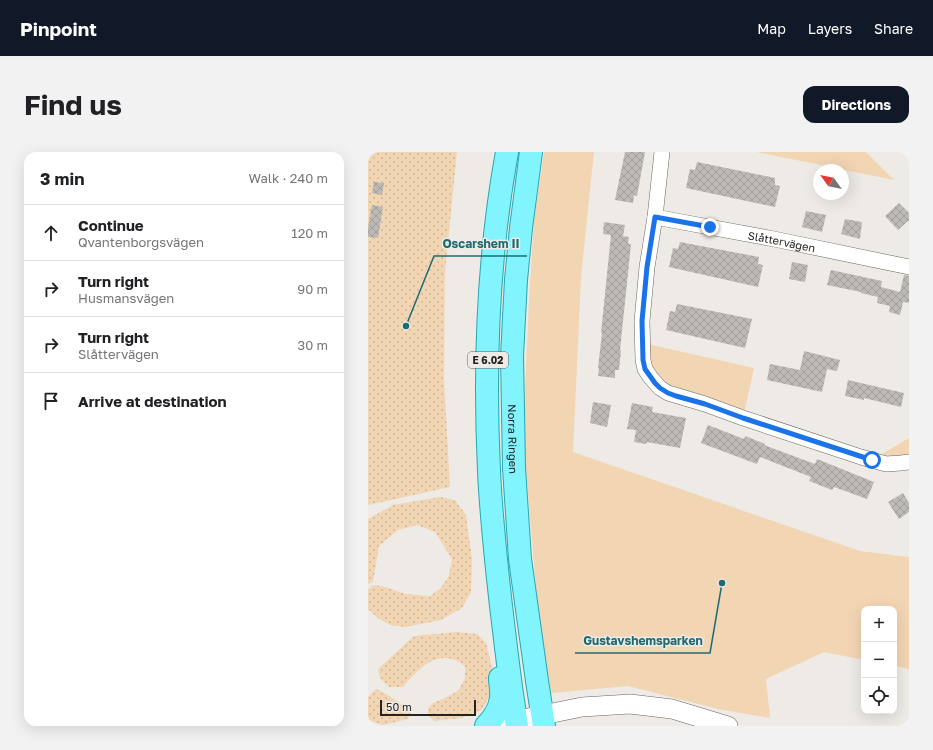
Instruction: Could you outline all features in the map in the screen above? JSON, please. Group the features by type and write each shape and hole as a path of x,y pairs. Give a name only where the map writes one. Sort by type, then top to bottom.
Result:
{"main road":[{"name":"E 6.02","path":"506,152 495,240 489,312 489,470 492,518 510,680 528,721"},
{"name":"Norra Ringen","path":"528,721 514,468 512,356 516,280 531,152"},
{"path":"486,726 493,717 501,698 495,634 502,615"}],"street":[{"path":"662,152 655,217 647,267 642,321 643,360 645,369 651,378 660,388 668,393 705,404 861,457 886,464 909,462"},
{"name":"Slåttervägen","path":"655,217 774,239 909,267"},
{"path":"528,721 582,707 630,704 672,709 728,726"}],"shaded area":[{"path":"368,152 457,152 445,272 444,379 450,487 368,505"},
{"path":"544,152 594,152 581,277 573,452 860,551 909,556 909,669 897,667 897,606 861,606 861,659 824,652 766,679 770,718 718,709 628,686 551,693 538,612 523,435 534,219"},
{"path":"757,152 866,152 894,180 849,171 849,164 816,164"},
{"path":"643,343 754,368 743,418 660,388"},
{"path":"909,438 909,462 872,460"},
{"path":"440,497 455,500 466,515 472,559 471,592 462,608 441,620 405,627 390,625 378,618 368,609 368,589 374,585 386,587 405,594 430,596 440,589 449,576 452,559 435,532 417,525 398,530 379,546 373,582 368,584 368,519 393,505"},
{"path":"457,632 477,634 486,643 492,667 492,691 482,710 461,718 434,721 428,715 428,708 433,703 458,691 465,678 465,667 458,661 448,658 433,660 420,669 403,687 389,687 380,678 378,669 414,636"},
{"path":"376,689 395,699 411,712 408,719 383,725 368,720 368,697"}],"building":[{"path":"625,152 645,152 637,196 634,195 633,203 615,200"},
{"path":"697,162 775,178 775,185 780,186 775,207 686,188 690,169 695,170"},
{"path":"374,182 384,183 382,195 372,193"},
{"path":"899,203 909,213 909,220 898,230 885,216"},
{"path":"372,205 383,207 378,238 368,237"},
{"path":"806,211 826,215 822,232 802,227"},
{"path":"845,219 862,222 860,239 841,234"},
{"path":"604,222 625,225 623,236 629,237 628,244 631,244 619,370 615,370 615,378 598,376 611,235 603,234"},
{"path":"680,242 759,257 758,264 763,265 758,287 669,267 673,248 678,249"},
{"path":"792,262 808,265 805,282 789,279"},
{"path":"831,270 882,281 881,287 900,292 904,275 909,276 909,303 903,302 900,315 889,312 890,306 877,303 878,297 827,285"},
{"path":"677,304 752,319 745,348 666,330 670,311 675,312"},
{"path":"804,351 840,360 837,371 827,369 822,392 767,380 770,364 800,370"},
{"path":"848,380 904,393 901,407 864,398 864,400 845,396"},
{"path":"593,402 611,405 607,427 590,423"},
{"path":"632,403 653,407 652,412 686,418 680,448 647,442 646,444 634,442 636,430 627,429"},
{"path":"708,425 744,439 745,436 765,444 764,445 815,464 817,459 874,482 867,499 834,487 832,490 809,481 811,477 760,457 757,464 701,443"},
{"path":"903,493 909,503 909,512 899,519 888,502"}],"place":[{"name":"Oscarshem II","path":"406,326"},
{"name":"Gustavshemsparken","path":"722,583"}],"route":[{"path":"710,227 655,217 647,267 642,321 643,360 645,369 651,378 660,388 676,396 705,404 872,460"}]}
